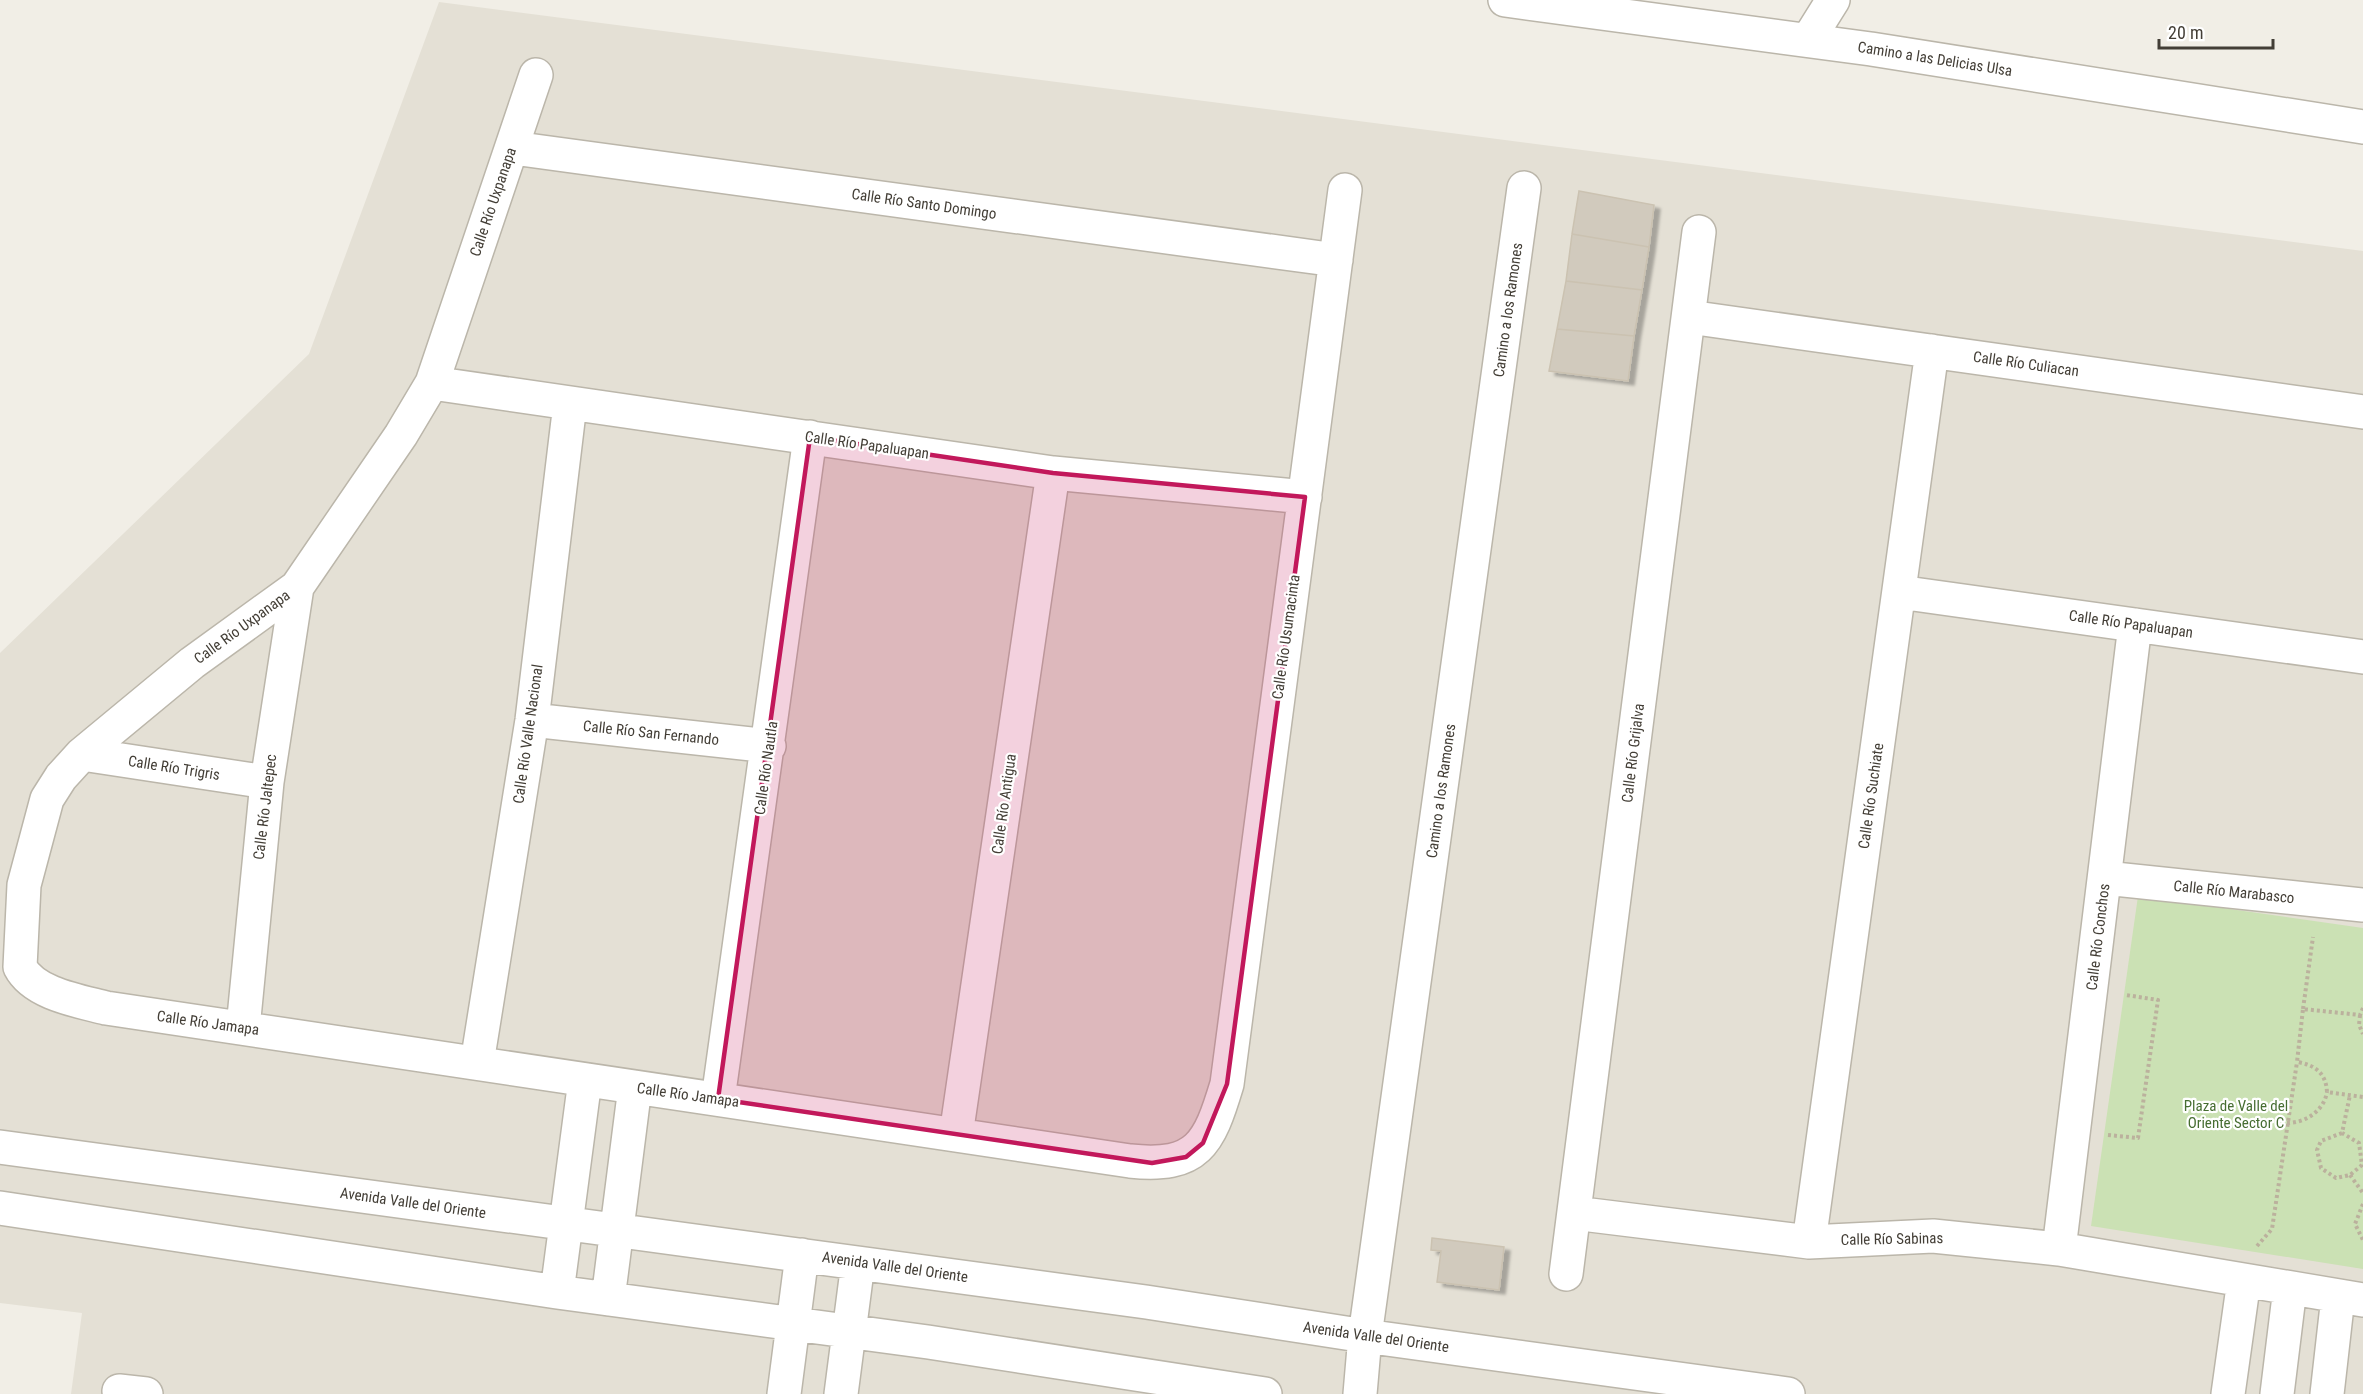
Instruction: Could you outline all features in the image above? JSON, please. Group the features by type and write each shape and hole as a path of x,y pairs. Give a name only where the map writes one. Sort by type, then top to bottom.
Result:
{"street":[{"name":"Camino a las Delicias Ulsa","path":"1505,0 1808,40 2363,127"},
{"path":"1808,40 1833,0"},
{"name":"Calle Río Uxpanapa","path":"106,1008 69,998 35,983 24,974 19,958 24,885 46,799 61,777 82,754 192,663 297,587 401,435 432,383 536,75"},
{"name":"Calle Río Santo Domingo","path":"513,148 1336,260"},
{"name":"Camino a los Ramones","path":"1360,1394 1365,1336 1524,188"},
{"name":"Calle Río Usumacinta","path":"1227,1084 1345,190"},
{"name":"Calle Río Grijalva","path":"1566,1274 1699,232"},
{"name":"Calle Río Culiacan","path":"1689,316 2363,412"},
{"name":"Calle Río Suchiate","path":"1809,1242 1932,351"},
{"name":"Calle Río Papaluapan","path":"432,383 1053,473 1305,498"},
{"name":"Calle Río Valle Nacional","path":"477,1063 532,720 570,404"},
{"name":"Calle Río Nautla","path":"718,1099 769,746 810,437"},
{"name":"Calle Río Antigua","path":"956,1134 1053,473"},
{"name":"Calle Río Jaltepec","path":"243,1028 267,783 297,587"},
{"name":"Calle Río Papaluapan","path":"1899,592 2363,657"},
{"name":"Calle Río Conchos","path":"2060,1249 2136,625"},
{"name":"Calle Río San Fernando","path":"532,720 769,746"},
{"name":"Calle Río Trigris","path":"82,754 267,783"},
{"name":"Calle Río Marabasco","path":"2105,878 2363,905"},
{"name":"Calle Río Jamapa","path":"106,1008 1162,1163 1186,1157 1203,1143 1217,1118 1227,1084"},
{"path":"557,1292 585,1080"},
{"path":"608,1299 635,1087"},
{"name":"Avenida Valle del Oriente","path":"0,1147 1146,1302 1365,1336 1788,1394"},
{"path":"0,1208 557,1292 849,1332 1264,1394"},
{"name":"Calle Río Sabinas","path":"1574,1213 1809,1242 1934,1236 2060,1249 2351,1298 2332,1341 2327,1394"},
{"path":"784,1394 802,1255"},
{"path":"841,1394 858,1263"},
{"path":"2228,1394 2244,1280"},
{"path":"2277,1394 2290,1288"}],"path":[{"path":"2264,1253 2252,1251 2271,1229 2297,1062 2314,932"},
{"path":"2103,1135 2138,1138 2158,1000 2123,995 2125,984"},
{"path":"2363,1008 2359,1025 2363,1034"},
{"path":"2303,1009 2360,1015"},
{"path":"2288,1123 2303,1120 2316,1112 2327,1092 2327,1083 2317,1068 2310,1064 2297,1062"},
{"path":"2327,1092 2363,1096"},
{"path":"2342,1132 2350,1095"},
{"path":"2342,1132 2359,1143 2362,1165 2350,1175 2336,1178 2321,1167 2317,1150 2321,1141 2342,1132"},
{"path":"2350,1175 2363,1193"},
{"path":"2363,1204 2355,1224 2363,1240"}],"highlighted area":[{"path":"810,437 1053,473 1305,497 1227,1084 1203,1143 1186,1157 1152,1163 718,1099"}],"shaded area":[{"path":"439,2 2363,251 2363,1394 71,1394 82,1313 0,1303 0,653 309,354"}],"green space":[{"name":"Plaza de Valle del Oriente Sector C","path":"2138,896 2363,928 2363,1269 2091,1226"}],"building":[{"path":"1579,191 1654,205 1649,247 1572,234"},
{"path":"1572,234 1649,247 1642,290 1566,281"},
{"path":"1566,281 1642,290 1634,336 1557,329"},
{"path":"1557,329 1634,336 1628,381 1549,371"},
{"path":"1432,1238 1504,1247 1499,1290 1437,1282 1441,1251 1431,1250"}]}
